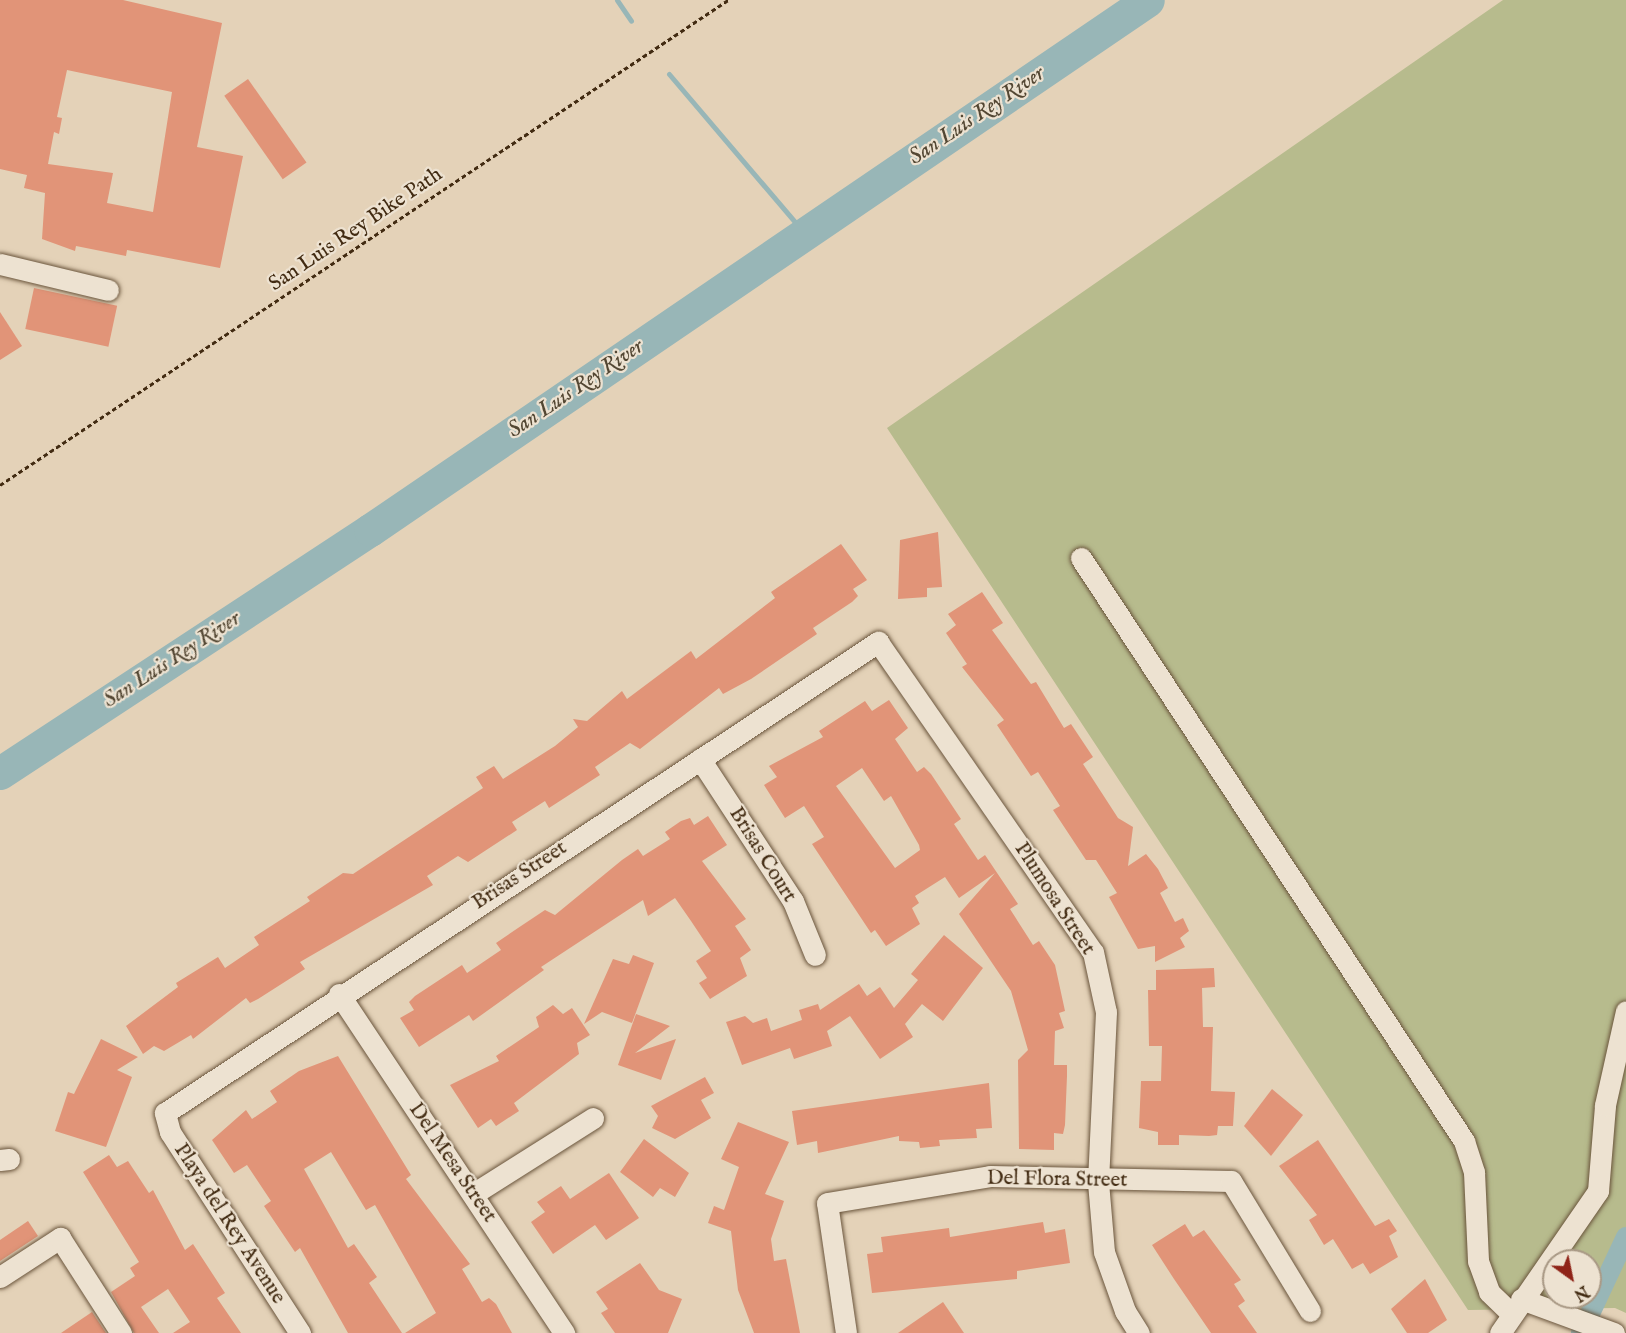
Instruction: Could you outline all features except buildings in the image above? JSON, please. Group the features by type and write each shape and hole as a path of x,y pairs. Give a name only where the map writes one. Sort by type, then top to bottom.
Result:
{"street":[{"path":"0,264 108,290"},
{"path":"1081,558 1464,1141 1474,1172 1478,1261 1489,1292 1517,1306 1556,1311 1614,1333"},
{"name":"Brisas Street","path":"165,1113 339,994 878,642"},
{"name":"Plumosa Street","path":"878,642 1093,952 1106,1012 1098,1182 1104,1252 1125,1311 1139,1333"},
{"name":"Brisas Court","path":"700,759 793,901 815,955"},
{"name":"Del Mesa Street","path":"339,994 564,1333"},
{"path":"1500,1333 1598,1191 1605,1105 1626,1011"},
{"name":"Playa del Rey Avenue","path":"165,1113 170,1132 300,1333"},
{"path":"473,1194 592,1118"},
{"name":"Del Flora Street","path":"846,1333 827,1203 990,1176 1098,1182 1231,1181 1310,1311"},
{"path":"0,1276 60,1238 122,1333"}],"path":[{"name":"San Luis Rey Bike Path","path":"0,485 728,0"}],"green space":[{"path":"1503,0 1626,0 1626,1313 1615,1308 1602,1308 1602,1249 1542,1249 1542,1309 1468,1310 887,428"}],"waterway":[{"path":"617,0 631,21"},
{"name":"San Luis Rey River","path":"0,773 370,530 1148,0"},
{"path":"669,74 806,235"},
{"path":"1581,1333 1626,1237"}]}
